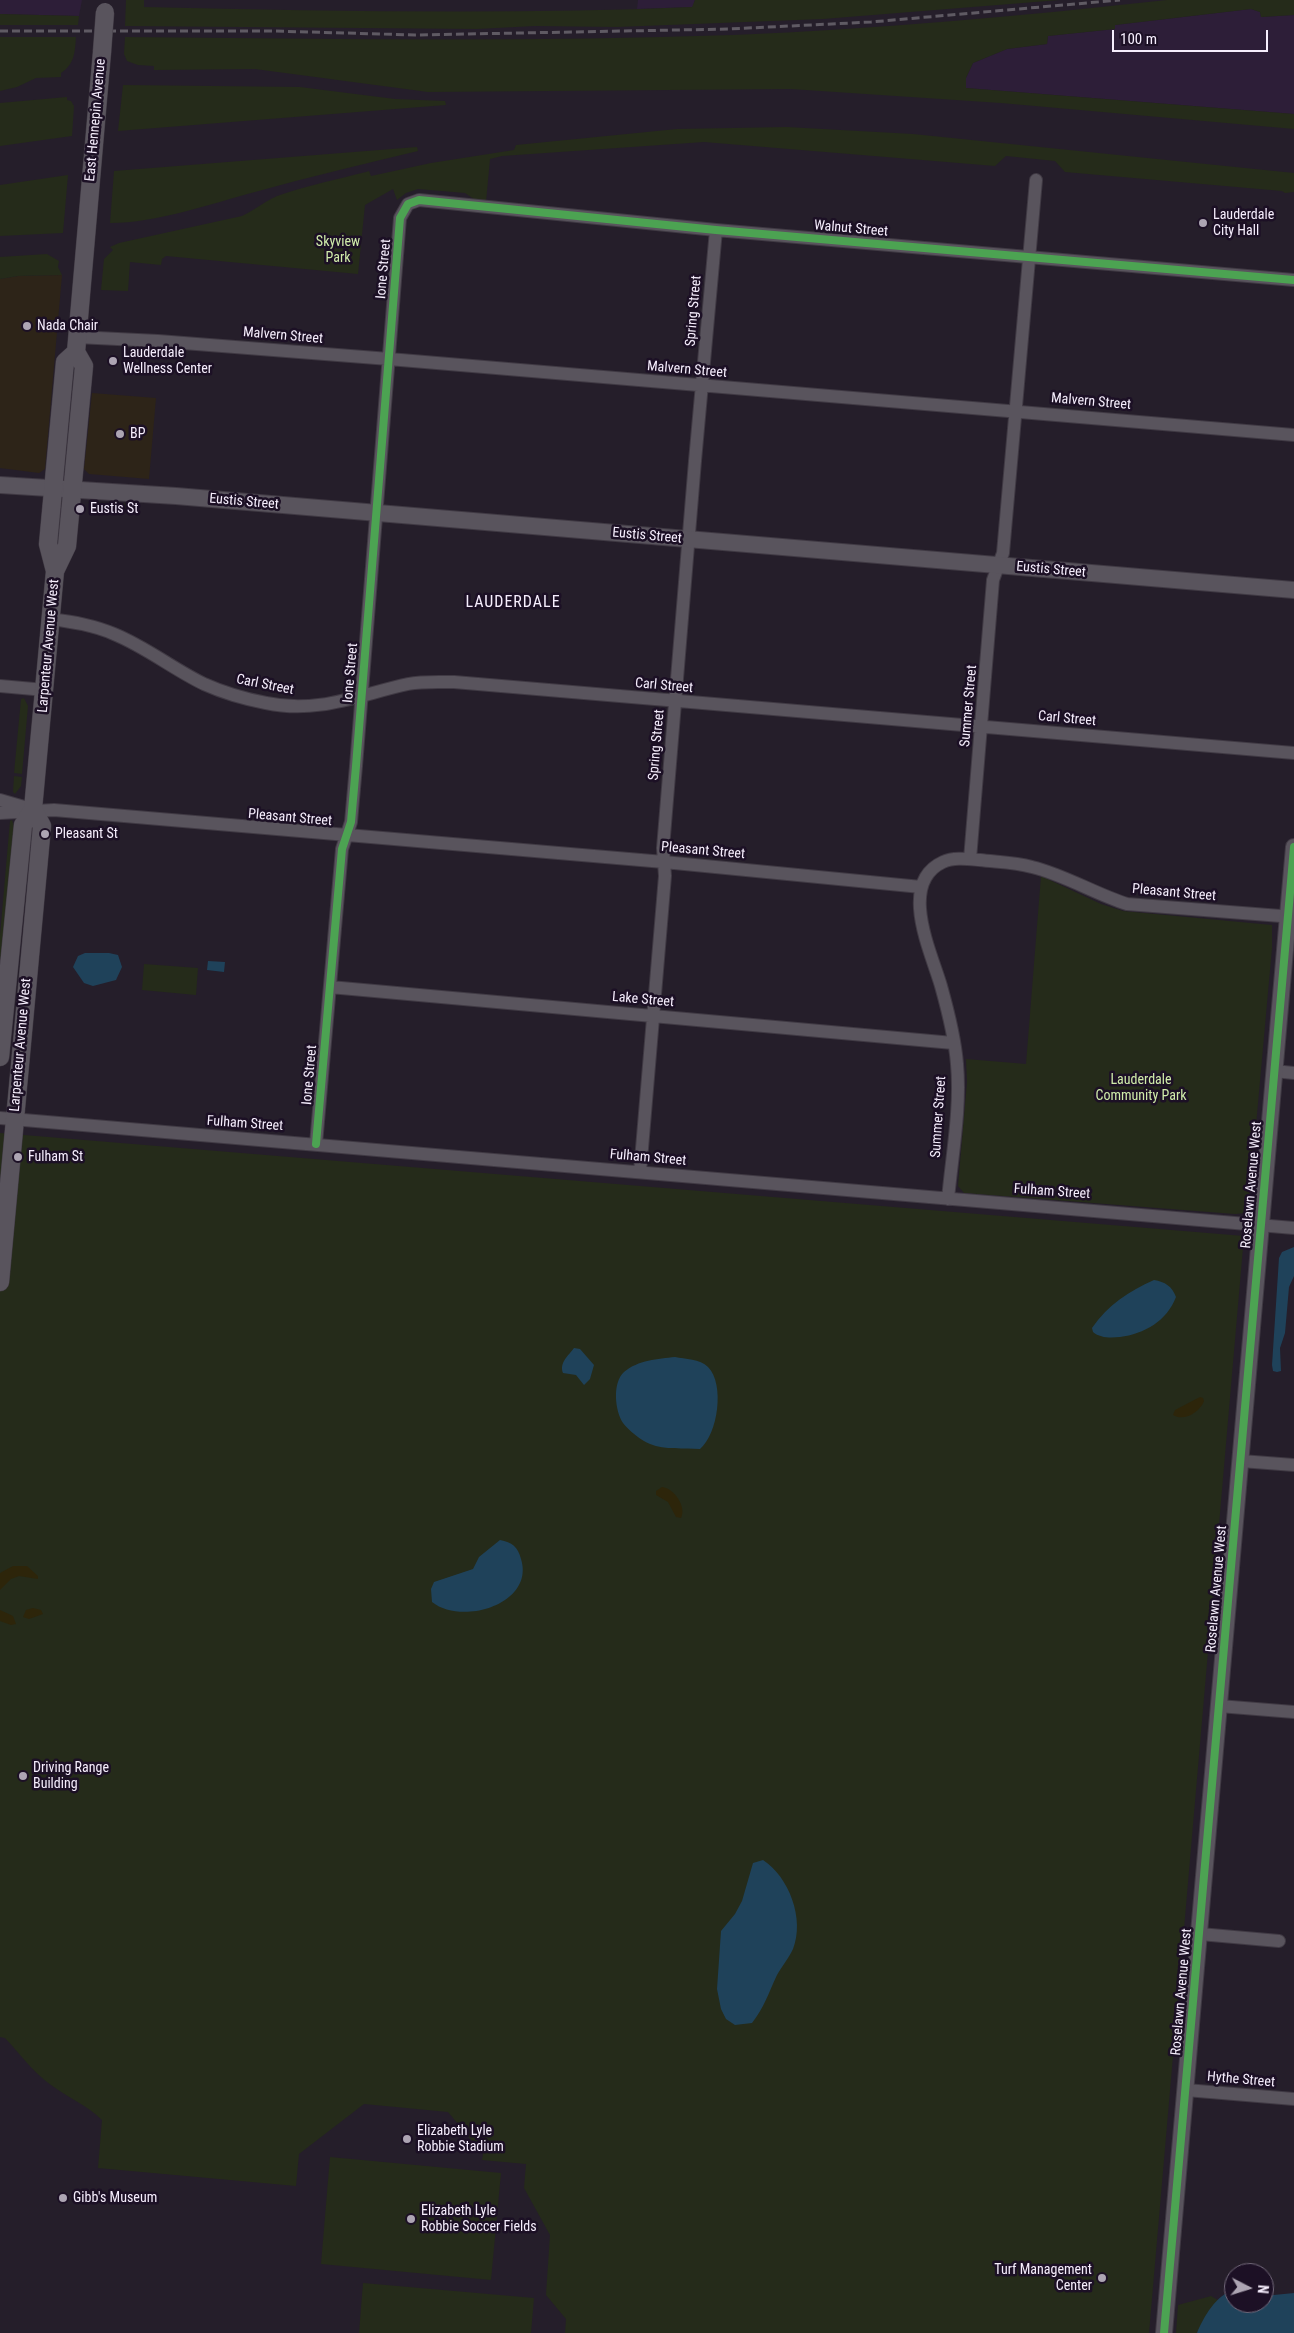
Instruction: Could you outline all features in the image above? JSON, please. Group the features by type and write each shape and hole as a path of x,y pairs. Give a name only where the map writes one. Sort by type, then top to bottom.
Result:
{"main road":[{"name":"East Hennepin Avenue","path":"86,239 106,6"},
{"name":"Larpenteur Avenue West","path":"55,571 67,546 84,366 76,345 86,239"},
{"name":"Larpenteur Avenue West","path":"0,1282 7,1119 42,826 34,809 55,571 48,544 65,362 76,345"},
{"name":"Larpenteur Avenue West","path":"0,1057 23,824 34,809"}],"street":[{"name":"Summer Street","path":"970,859 993,580 1003,553 1036,180"},
{"name":"Walnut Street","path":"408,204 419,200 716,230 1294,280"},
{"name":"Ione Street","path":"316,1144 342,849 350,822 400,218 408,204"},
{"name":"Spring Street","path":"640,1172 655,1016 665,876 663,848 716,230"},
{"name":"Malvern Street","path":"76,345 158,341 1294,435"},
{"name":"Eustis Street","path":"0,485 176,496 1294,590"},
{"name":"Carl Street","path":"51,619 82,623 114,634 223,692 294,707 318,706 410,684 428,682 1294,753"},
{"path":"0,686 45,690"},
{"name":"Pleasant Street","path":"0,800 34,809 664,862 921,887"},
{"name":"Pleasant Street","path":"0,813 34,809"},
{"name":"Roselawn Avenue West","path":"1164,2333 1274,1071 1291,916 1294,847"},
{"path":"921,887 930,873 942,862 970,859"},
{"name":"Pleasant Street","path":"970,859 1033,867 1103,897 1127,904 1291,916"},
{"name":"Summer Street","path":"921,887 921,914 925,940 939,979 954,1043 958,1080 948,1199"},
{"name":"Lake Street","path":"330,987 954,1043"},
{"path":"1274,1071 1294,1073"},
{"name":"Fulham Street","path":"7,1119 1294,1228"},
{"path":"1241,1461 1294,1466"},
{"path":"1219,1706 1294,1712"},
{"path":"1200,1934 1279,1941"},
{"name":"Hythe Street","path":"1186,2090 1294,2099"}],"shaded area":[{"path":"0,0 82,0 79,16 0,14"},
{"path":"638,0 695,0 693,7 637,9"},
{"path":"1251,9 1260,12 1261,17 1294,15 1294,114 966,88 966,78 973,63 1007,49 1047,44 1048,36 1115,29 1115,25"},
{"path":"62,275 45,469 39,473 0,468 0,279 18,276"},
{"path":"92,393 156,398 149,479 89,474 84,469"}],"green space":[{"path":"126,0 144,0 144,7 487,12 692,7 695,0 1060,0 823,19 617,27 535,26 477,29 125,26"},
{"path":"1167,0 1294,0 1294,15 1261,17 1260,12 1251,9 1115,25 1115,29 1048,36 1047,44 1007,49 973,63 966,78 966,88 1294,114 1294,129 1001,103 791,89 428,92 255,69 154,70 154,66 138,65 127,61 124,54 125,37 505,39 733,35 950,21"},
{"path":"0,14 79,16 78,25 0,25"},
{"path":"0,37 76,37 75,52 69,66 61,73 61,77 36,78 17,87 0,91"},
{"path":"123,85 300,87 395,99 445,101 446,105 118,131"},
{"path":"67,97 67,100 71,101 74,106 72,136 0,146 0,103"},
{"name":"Skyview Park","path":"787,127 913,134 1294,173 1294,192 1285,193 1282,191 1065,172 1055,161 1006,156 995,166 704,142 502,156 490,159 486,202 477,201 465,193 418,189 406,193 397,200 393,189 365,205 358,274 166,256 162,259 161,265 130,262 128,291 101,290 104,259 113,250 110,247 119,243 242,216 283,194 369,171 371,176 431,163 514,150 516,145 677,129"},
{"path":"417,147 418,151 296,181 183,212 146,220 110,223 114,171"},
{"path":"68,175 63,233 0,236 0,185"},
{"path":"47,254 59,261 58,267 62,275 18,276 0,279 0,257"},
{"path":"87,502 138,504 137,511 94,505"},
{"path":"24,698 28,706 22,774 14,773 21,699"},
{"path":"14,776 22,777 21,786 15,794 13,792"},
{"path":"12,820 14,826 0,984 0,935 10,821"},
{"name":"Lauderdale Community Park","path":"1041,876 1101,904 1123,911 1272,925 1272,948 1249,1203 1246,1213 1235,1214 964,1193 958,1186 967,1082 966,1059 1026,1064"},
{"path":"144,964 198,968 196,995 142,990"},
{"path":"0,1133 1244,1236 1149,2333 565,2333 566,2319 546,2295 550,2235 524,2188 526,2164 482,2160 483,2154 448,2112 364,2104 299,2154 296,2186 98,2168 102,2120 44,2080 5,2038 0,2037"},
{"name":"Elizabeth Lyle Robbie Soccer Fields","path":"330,2157 501,2173 491,2280 321,2264"},
{"path":"363,2283 534,2298 531,2333 359,2333"},
{"path":"1211,2296 1218,2300 1197,2333 1176,2333 1178,2305"}],"sand":[{"path":"1200,1397 1204,1401 1202,1405 1191,1415 1177,1417 1173,1415 1175,1410"},
{"path":"662,1487 675,1494 681,1504 681,1518 676,1517 668,1502 656,1495 656,1491"},
{"path":"13,1566 27,1566 38,1576 38,1579 19,1576 11,1579 0,1590 0,1573"},
{"path":"33,1608 41,1610 43,1614 29,1619 23,1617 26,1610"},
{"path":"0,1610 13,1616 16,1624 11,1625 0,1621"}],"water":[{"path":"85,953 118,955 122,967 116,980 93,986 84,983 73,967 78,956"},
{"path":"208,961 225,962 224,972 207,970"},
{"path":"1294,1247 1294,1276 1289,1287 1285,1333 1280,1348 1281,1371 1277,1372 1273,1371 1272,1365 1279,1258 1282,1252"},
{"path":"1154,1280 1168,1285 1176,1297 1167,1313 1154,1325 1138,1333 1116,1337 1105,1337 1093,1332 1092,1328 1112,1306 1136,1289"},
{"path":"574,1348 580,1349 594,1365 590,1379 584,1385 576,1375 563,1373 563,1363"},
{"path":"675,1357 705,1364 713,1375 716,1385 718,1396 715,1421 706,1442 700,1449 668,1448 647,1443 625,1426 618,1412 616,1390 620,1377 624,1372 635,1365 655,1359"},
{"path":"500,1540 514,1546 521,1559 522,1575 517,1588 507,1599 477,1611 461,1612 445,1609 432,1602 431,1589 434,1582 473,1569 479,1557"},
{"path":"763,1860 772,1867 787,1888 796,1912 796,1937 793,1949 752,2023 735,2025 726,2019 721,2009 717,1989 721,1931 735,1914 742,1901 753,1863"},
{"path":"1294,2293 1294,2333 1197,2333 1211,2307 1224,2295 1224,2313 1274,2313 1274,2295"}],"railway":[{"path":"0,31 273,31 415,35 729,29 871,22 1120,0"}],"cycle path":[{"path":"316,1144 342,849 351,822 400,218 408,204 419,200 716,230 1294,280"},
{"path":"1164,2333 1294,847"}],"place":[{"name":"Lauderdale City Hall","path":"1203,223"},
{"name":"Nada Chair","path":"27,326"},
{"name":"Lauderdale Wellness Center","path":"113,361"},
{"name":"BP","path":"120,434"},
{"name":"Eustis St","path":"80,509"},
{"name":"Pleasant St","path":"45,834"},
{"name":"Fulham St","path":"18,1157"},
{"name":"Driving Range Building","path":"23,1776"},
{"name":"Elizabeth Lyle Robbie Stadium","path":"407,2139"},
{"name":"Gibb's Museum","path":"63,2198"},
{"name":"Elizabeth Lyle Robbie Soccer Fields","path":"411,2219"},
{"name":"Turf Management Center","path":"1102,2278"}],"district":[{"name":"LAUDERDALE","path":"513,603"}]}
